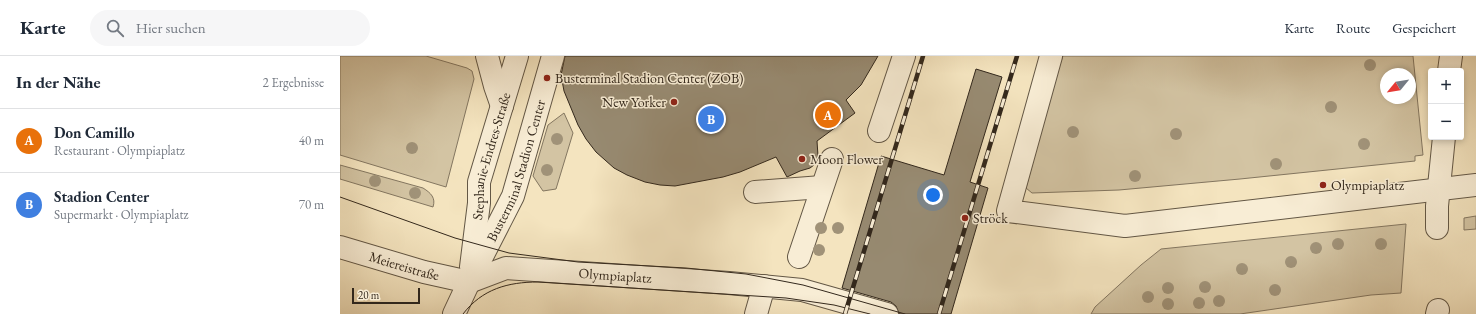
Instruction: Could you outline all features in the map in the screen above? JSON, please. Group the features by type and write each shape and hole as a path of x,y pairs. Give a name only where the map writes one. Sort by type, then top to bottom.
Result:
{"street":[{"path":"487,56 502,106"},
{"name":"Stephanie-Endres-Straße","path":"469,282 479,203 480,182 517,56"},
{"name":"Busterminal Stadion Center","path":"454,314 513,196 553,56"},
{"path":"879,131 904,56"},
{"path":"1051,56 1008,211 1125,226 1476,185"},
{"path":"1449,68 1451,56"},
{"path":"1438,228 1437,206 1444,140"},
{"path":"799,257 832,159"},
{"path":"755,192 822,187"},
{"name":"Meiereistraße","path":"340,247 418,270 469,282"},
{"name":"Olympiaplatz","path":"469,282 506,268 764,286"},
{"path":"756,314 764,286 802,290 887,314"}],"shaded area":[{"path":"340,56 426,56 467,68 472,71 474,79 446,187 340,155"},
{"path":"1063,56 1413,56 1414,68 1380,68 1380,104 1416,104 1416,86 1423,155 1415,156 1415,161 1119,190 1032,193 1026,188 1056,75"},
{"path":"564,113 573,133 556,189 543,191 533,176 548,125"},
{"path":"340,165 423,188 432,196 434,201 433,207 340,179"},
{"path":"1476,216 1476,229 1464,230 1464,218"},
{"path":"1406,224 1401,293 1371,295 1240,314 1091,314 1095,307 1161,249"}],"building":[{"path":"565,56 878,56 861,85 846,100 855,113 817,141 818,156 814,165 810,168 787,177 776,157 740,172 723,177 675,186 645,182 627,175 614,168 596,152 578,125 564,91 561,75"},
{"path":"976,69 1002,77 970,182 988,188 951,314 899,314 896,306 891,302 842,288 881,156 944,175"}],"tram line":[{"path":"340,197 455,238 509,253 578,262 686,268 746,274 803,285 905,314"},
{"path":"463,314 470,305 487,293 516,283 527,282 786,298 834,305 870,314"}],"railway":[{"path":"845,314 923,56"},
{"path":"939,314 1017,56"}],"place":[{"name":"Busterminal Stadion Center (ZOB)","path":"547,78"},
{"name":"New Yorker","path":"674,102"},
{"name":"Don Camillo","path":"828,115"},
{"name":"Stadion Center","path":"711,119"},
{"name":"Moon Flower","path":"802,159"},
{"name":"Olympiaplatz","path":"1323,185"},
{"name":"Ströck","path":"965,218"}]}
